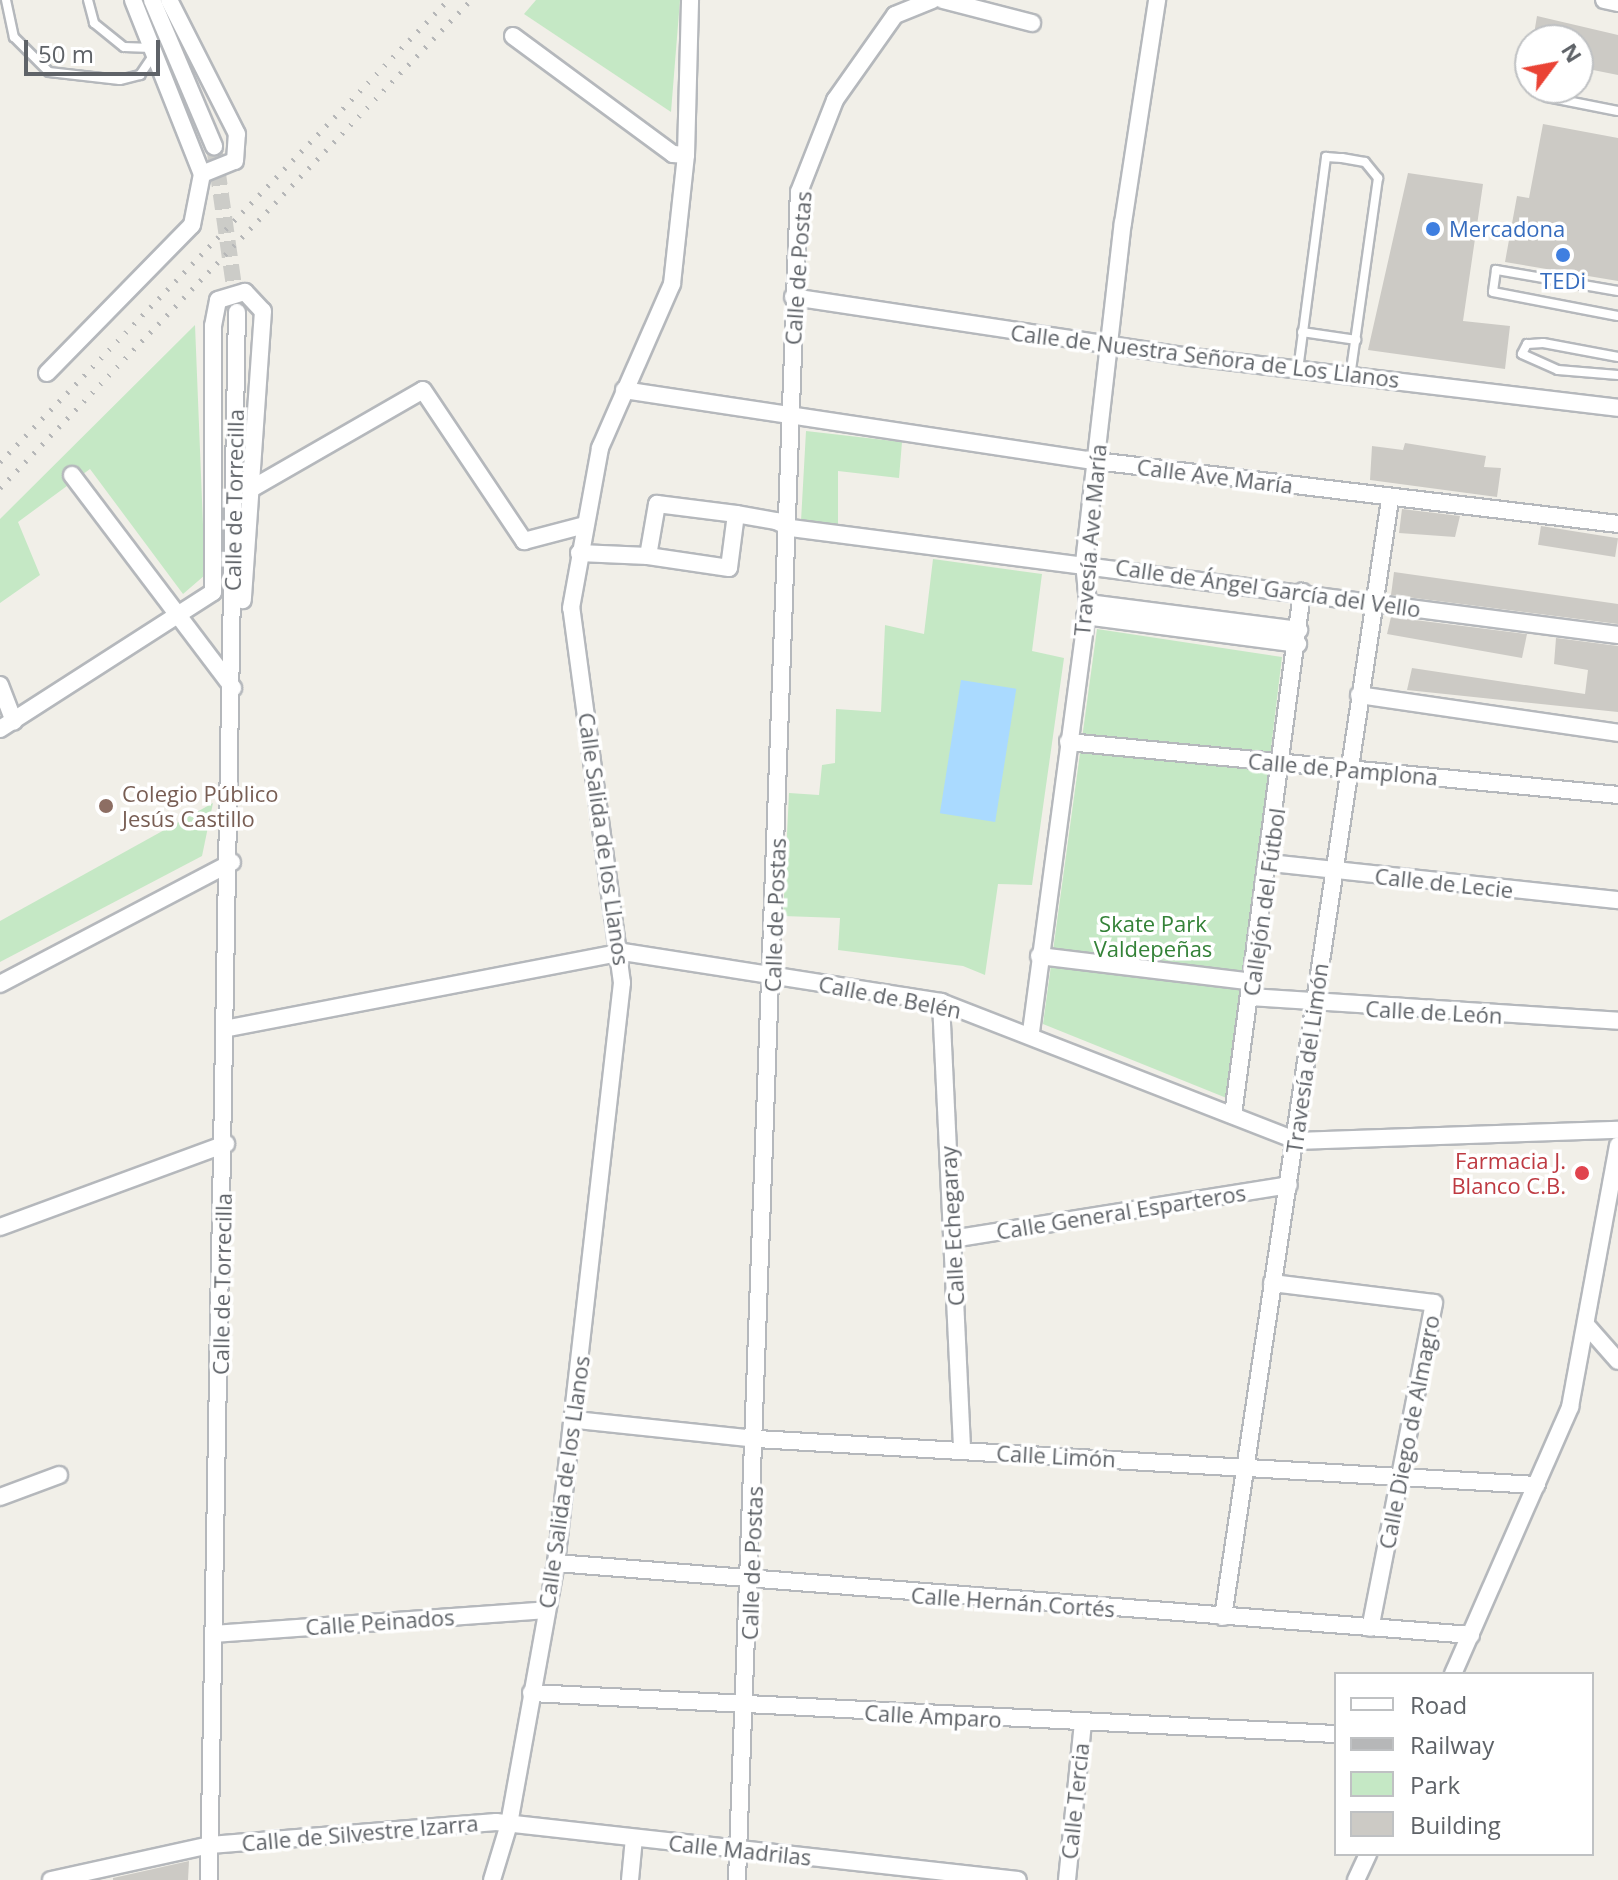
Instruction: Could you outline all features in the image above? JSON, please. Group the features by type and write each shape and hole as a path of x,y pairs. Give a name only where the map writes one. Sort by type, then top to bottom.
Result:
{"street":[{"path":"47,373 192,225 202,174 133,0"},
{"path":"152,0 214,146"},
{"path":"169,0 237,134 235,161 202,174"},
{"name":"Calle Salida de los Llanos","path":"492,1880 509,1824 556,1563 576,1420 623,952 571,608 600,448 672,284 686,155 690,0"},
{"name":"Calle de Postas","path":"737,1880 757,1439 784,525 799,192 835,100 895,15 932,0"},
{"path":"943,0 1032,23"},
{"name":"Travesía Ave María","path":"1031,1032 1086,610 1084,563 1109,345 1157,0"},
{"path":"1604,0 1618,3"},
{"path":"513,36 673,154 686,155"},
{"path":"0,685 7,725 181,617 213,592 213,326 218,300 245,292 263,311 234,730"},
{"name":"Calle de Nuestra Señora de Los Llanos","path":"793,297 1109,345 1618,408"},
{"name":"Calle de Torrecilla","path":"209,1880 232,862 237,312"},
{"path":"251,489 423,390 524,541 585,525"},
{"name":"Calle Ave María","path":"624,390 790,419 1096,461 1390,499 1618,524"},
{"path":"72,475 233,688"},
{"name":"Travesía del Limón","path":"1223,1617 1272,1283 1297,1141 1371,602 1390,499"},
{"name":"Calle de Ángel García del Vello","path":"648,556 657,504 736,514 784,525 1618,635"},
{"path":"579,553 648,556 729,568 736,514"},
{"name":"Callejón del Fútbol","path":"1233,1115 1270,863 1302,592"},
{"path":"1086,610 1298,637"},
{"path":"1359,695 1618,733"},
{"name":"Calle de Pamplona","path":"1068,742 1618,795"},
{"path":"0,984 232,862"},
{"name":"Calle de Lecie","path":"1270,863 1618,900"},
{"name":"Calle de Belén","path":"229,1028 623,952 941,1002 1031,1032 1297,1141"},
{"name":"Calle de León","path":"1039,956 1252,990 1314,1006 1618,1021"},
{"name":"Calle Echegaray","path":"941,1002 962,1451"},
{"path":"1297,1141 1618,1130"},
{"path":"0,1227 226,1144"},
{"path":"1454,1672 1570,1407 1588,1327 1617,1156"},
{"name":"Calle General Esparteros","path":"952,1239 1289,1185"},
{"name":"Calle Diego de Almagro","path":"1272,1283 1434,1303 1370,1628"},
{"path":"1588,1327 1618,1361"},
{"name":"Calle Limón","path":"576,1420 757,1439 1401,1474 1537,1485"},
{"path":"0,1497 59,1475"},
{"name":"Calle Hernán Cortés","path":"556,1563 751,1583 1471,1635"},
{"name":"Calle Peinados","path":"214,1634 546,1610"},
{"name":"Calle Amparo","path":"531,1693 745,1707 1334,1734"},
{"name":"Calle Tercia","path":"1067,1880 1083,1723"},
{"name":"Calle de Silvestre Izarra","path":"51,1880 210,1845 509,1824"},
{"name":"Calle Madrilas","path":"509,1824 1018,1880"},
{"path":"630,1880 634,1838"},
{"path":"1356,1880 1367,1856"}],"lane":[{"path":"6,0 14,37 49,72 120,80 140,75 153,52 124,47 94,23 88,0"},
{"path":"1582,104 1618,111"},
{"path":"1298,370 1326,157 1342,158 1365,162 1378,178 1350,376"},
{"path":"1618,291 1496,270 1493,292 1618,316"},
{"path":"1302,332 1356,340"},
{"path":"1618,357 1543,343 1527,344 1522,354 1558,370 1618,375"}],"green space":[{"path":"536,0 680,0 671,112 524,14"},
{"path":"195,325 205,575 183,594 90,469 18,522 40,575 0,603 0,519"},
{"path":"806,431 902,442 899,478 838,471 838,524 801,521"},
{"path":"933,559 1042,574 1032,651 1064,658 1032,885 998,884 985,975 963,966 838,950 840,918 783,916 789,793 819,795 822,765 835,763 836,709 881,712 885,625 924,634"},
{"name":"Skate Park Valdepeñas","path":"1097,629 1282,657 1229,1099 1043,1024"},
{"path":"213,803 202,856 0,962 0,921"}],"water":[{"path":"961,680 1016,689 995,822 940,813"}],"building":[{"path":"1537,16 1571,24 1536,24"},
{"path":"1594,29 1618,35 1618,75 1594,70"},
{"path":"1543,124 1618,138 1618,281 1505,262 1517,196 1529,198"},
{"path":"1408,173 1483,184 1463,321 1510,326 1505,369 1368,350"},
{"path":"1405,443 1486,456 1484,467 1501,468 1497,497 1370,480 1372,446 1403,450"},
{"path":"1402,509 1460,516 1455,537 1399,533"},
{"path":"1541,526 1618,538 1615,557 1538,545"},
{"path":"1394,572 1618,604 1618,624 1391,595"},
{"path":"1391,617 1527,634 1522,658 1387,634"},
{"path":"1556,638 1618,646 1618,712 1407,690 1412,668 1585,694 1588,670 1554,664"},
{"path":"189,1861 188,1880 113,1880 113,1878"}],"tunnel":[{"path":"214,146 237,307"}],"railway":[{"path":"0,462 448,0"},
{"path":"0,488 471,0"}],"place":[{"name":"Mercadona","path":"1433,229"},
{"name":"TEDi","path":"1563,255"},
{"name":"Colegio Público Jesús Castillo","path":"106,806"},
{"name":"Farmacia J. Blanco C.B.","path":"1582,1173"}]}
